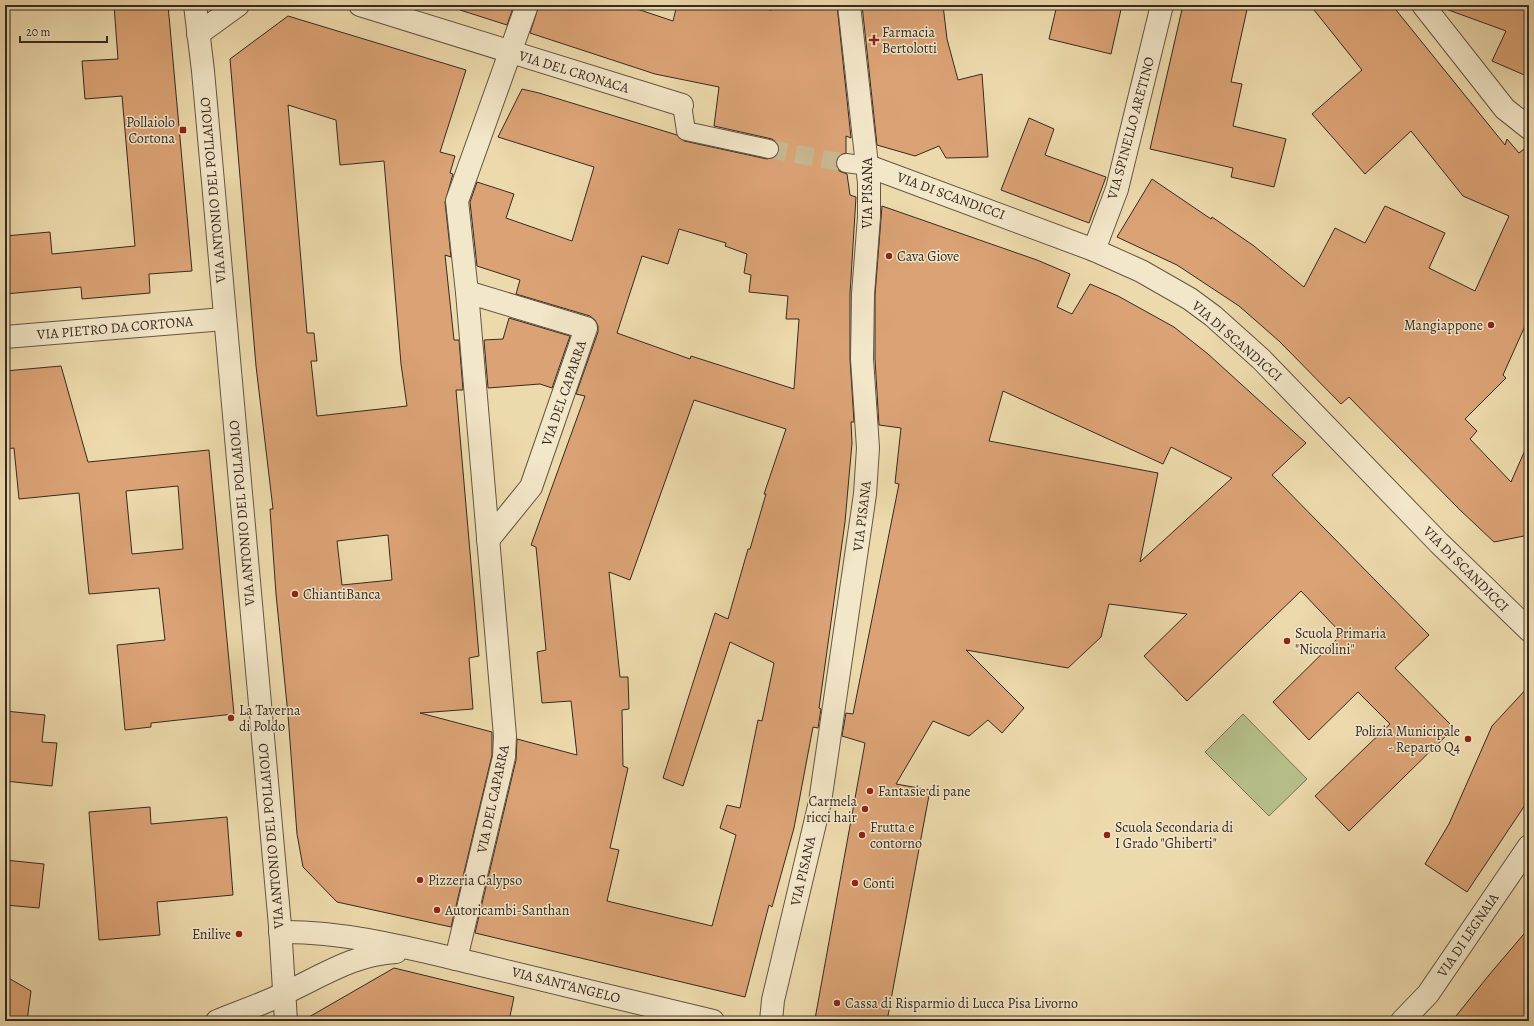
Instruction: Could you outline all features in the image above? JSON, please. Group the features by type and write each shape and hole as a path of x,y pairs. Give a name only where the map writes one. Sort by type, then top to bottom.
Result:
{"street":[{"name":"VIA ANTONIO DEL POLLAIOLO","path":"195,5 280,932 286,1021"},
{"path":"198,34 238,5"},
{"name":"VIA DEL CRONACA","path":"360,5 682,105 686,131 769,149"},
{"name":"VIA DEL CAPARRA","path":"456,959 504,757 505,736 467,292 457,202 527,5"},
{"name":"VIA PISANA","path":"771,1021 773,1000 820,802 864,515 868,448 862,359 863,294 869,217 868,166 848,5"},
{"name":"VIA SPINELLO ARETINO","path":"1094,250 1117,189 1162,5"},
{"path":"1423,5 1505,109 1529,128"},
{"path":"846,163 868,166"},
{"name":"VIA DI SCANDICCI","path":"868,166 1094,250 1166,284 1190,299 1233,334 1286,383 1439,543 1529,630"},
{"name":"VIA DEL CAPARRA","path":"467,292 586,328 531,487 488,540"},
{"name":"VIA PIETRO DA CORTONA","path":"5,337 224,318"},
{"name":"VIA DI LEGNAIA","path":"1407,1018 1428,994 1529,846"},
{"name":"VIA SANT'ANGELO","path":"280,932 315,933 370,941 419,951 713,1021"},
{"name":"VIA SANT'ANGELO","path":"216,1021 284,994 361,957 380,953 419,951"}],"green space":[{"path":"1243,714 1307,779 1269,816 1205,752"}],"building":[{"path":"114,5 168,5 192,271 149,274 150,293 82,299 81,287 5,294 5,236 50,232 52,254 135,246 122,96 85,99 82,61 118,59"},
{"path":"461,5 514,5 507,25 460,10"},
{"path":"539,5 625,5 673,21 677,5 713,5 772,10 772,5 837,5 851,138 846,136 846,153 838,156 836,162 839,171 847,174 850,195 856,197 850,294 850,359 854,422 851,422 852,443 845,522 819,708 821,709 818,728 813,727 794,828 772,907 769,905 745,997 475,933 516,760 517,739 577,755 571,701 542,703 537,652 546,650 536,547 531,545 585,396 576,394 598,332 598,326 595,320 590,316 516,294 520,280 477,266 470,202 477,182 514,194 506,218 572,241 594,167 498,137 522,89 677,135 684,141 767,159 776,156 779,151 776,142 772,139 714,126 719,87 655,74 530,33","holes":["679,229 726,243 725,246 747,254 744,273 751,275 749,292 788,296 786,319 799,319 794,389 691,356 690,359 617,333 642,256 668,264","694,400 786,429 764,494 766,494 750,549 748,549 728,619 715,613 663,778 683,786 730,642 774,663 762,721 758,720 740,808 727,805 720,828 736,835 712,926 607,901 619,850 610,848 628,768 623,766 622,710 629,709 628,677 620,677 609,572 630,580"]},
{"path":"862,5 943,5 947,39 958,80 982,74 988,157 946,158 939,146 915,156 877,145"},
{"path":"1057,5 1122,5 1111,54 1049,39"},
{"path":"1183,5 1248,5 1231,82 1242,84 1233,126 1286,139 1274,187 1231,177 1233,168 1150,149"},
{"path":"1310,5 1392,5 1505,145 1507,139 1519,153 1529,145 1529,317 1503,375 1506,378 1465,419 1477,431 1470,439 1511,482 1529,441 1529,535 1494,542 1459,509 1349,397 1341,404 1279,341 1239,306 1177,265 1117,237 1152,179 1254,246 1304,287 1335,228 1365,243 1385,206 1445,233 1429,268 1475,291 1509,216 1463,196 1411,131 1365,174 1312,114 1362,70"},
{"path":"1443,5 1529,5 1529,77 1492,61 1506,31 1443,8"},
{"path":"288,16 466,70 440,152 455,156 450,173 453,174 445,202 451,257 445,255 454,340 459,340 463,390 456,390 479,656 469,658 473,709 420,713 492,732 492,755 451,927 337,902 303,867 297,834 288,715 276,594 270,509 273,509 256,366 230,59","holes":["288,105 336,120 340,165 384,161 401,364 407,406 317,416 311,361 317,361 314,333 307,333","388,535 392,580 342,585 337,541"]},
{"path":"1029,118 1054,129 1045,155 1106,177 1089,223 1001,190"},
{"path":"882,206 1037,260 1070,274 1057,307 1072,314 1090,284 1118,296 1174,327 1208,354 1306,443 1272,475 1429,635 1395,668 1454,728 1349,831 1315,796 1390,724 1358,692 1309,740 1273,702 1342,634 1301,591 1187,701 1144,656 1187,614 1109,604 1101,637 1068,668 966,650 1024,708 1002,733 988,720 969,736 933,721 896,784 930,790 887,1021 829,1021 815,1019 865,743 842,736 846,713 853,714 899,484 895,483 901,428 879,425 875,359 875,295","holes":["1003,391 1163,464 1171,447 1232,478 1140,562 1158,473 989,441"]},
{"path":"509,318 570,336 552,388 540,384 488,388 484,340 503,339"},
{"path":"61,366 88,462 209,450 234,714 151,723 151,727 125,730 117,645 165,640 159,588 89,594 79,493 19,499 14,448 5,449 5,406 9,406 5,371","holes":["178,486 183,549 132,554 126,491"]},
{"path":"1529,686 1529,799 1467,892 1425,864 1449,824 1492,726"},
{"path":"5,711 45,715 42,742 57,743 52,786 5,781"},
{"path":"150,807 151,824 227,817 233,895 157,902 160,935 99,940 89,812"},
{"path":"5,860 44,864 39,908 5,905"},
{"path":"1529,928 1529,1021 1452,1021 1489,975"},
{"path":"394,968 514,997 509,1021 302,1021"},
{"path":"5,976 31,991 27,1021 5,1021"}],"tunnel":[{"path":"769,149 846,163"}],"place":[{"name":"Farmacia Bertolotti","path":"874,40"},
{"name":"Pollaiolo Cortona","path":"183,130"},
{"name":"Cava Giove","path":"889,256"},
{"name":"Mangiappone","path":"1491,325"},
{"name":"ChiantiBanca","path":"295,594"},
{"name":"Scuola Primaria \"Niccolini\"","path":"1287,641"},
{"name":"La Taverna di Poldo","path":"231,718"},
{"name":"Polizia Municipale - Reparto Q4","path":"1468,739"},
{"name":"Fantasie di pane","path":"870,791"},
{"name":"Carmela ricci hair","path":"865,809"},
{"name":"Frutta e contorno","path":"862,835"},
{"name":"Scuola Secondaria di I Grado \"Ghiberti\"","path":"1107,835"},
{"name":"Pizzeria Calypso","path":"420,880"},
{"name":"Conti","path":"855,883"},
{"name":"Autoricambi-Santhan","path":"437,910"},
{"name":"Enilive","path":"239,934"},
{"name":"Cassa di Risparmio di Lucca Pisa Livorno","path":"837,1003"}]}
